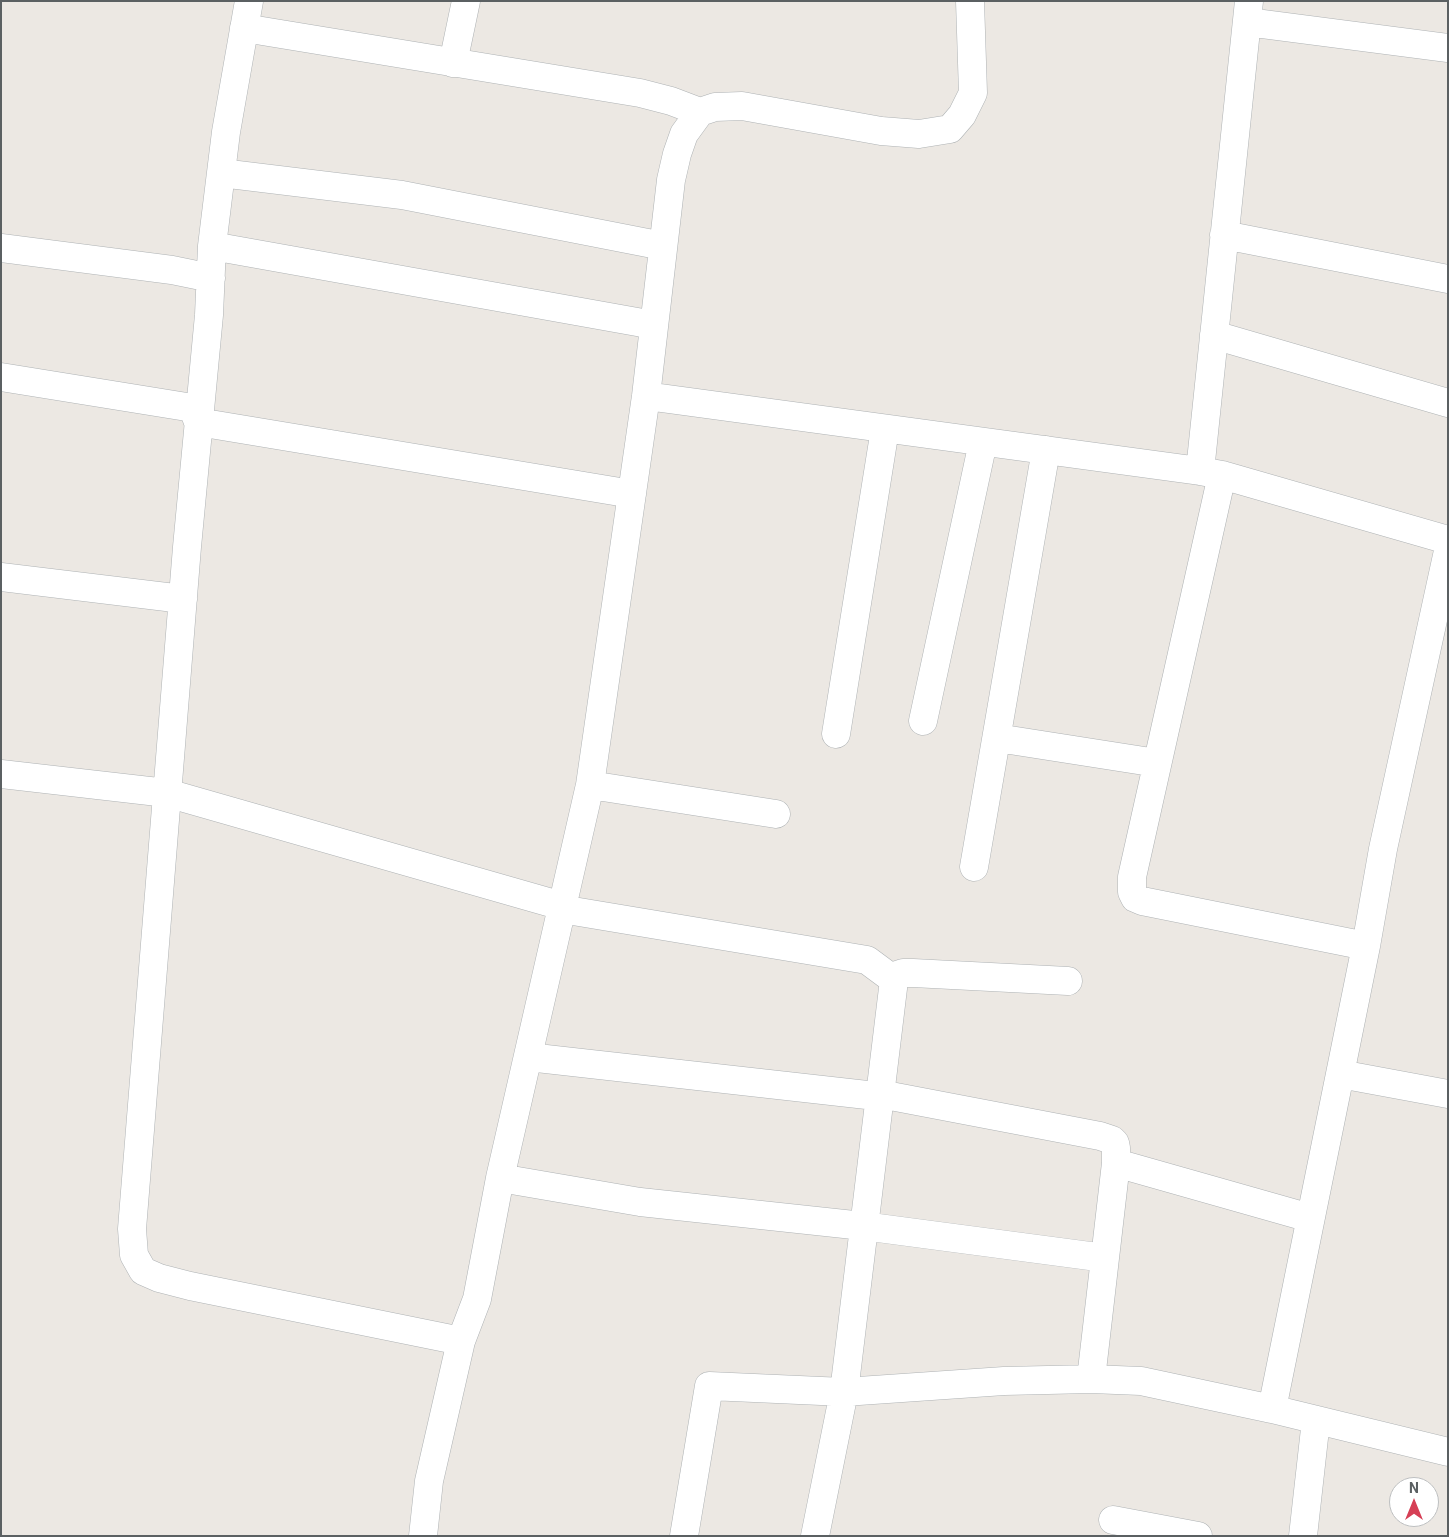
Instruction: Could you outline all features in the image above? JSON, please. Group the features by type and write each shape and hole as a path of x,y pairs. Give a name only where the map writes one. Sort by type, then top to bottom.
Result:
{"street":[{"path":"249,1 226,132 212,246 208,315 132,1229 134,1255 143,1271 159,1278 461,1341"},
{"path":"453,62 466,1"},
{"path":"423,1536 429,1481 461,1341 477,1299 500,1178 590,785 646,396 671,180 684,134 700,112 716,107 742,106 881,131 920,134 950,130 962,115 973,93 970,1"},
{"path":"1366,946 1142,901 1135,898 1132,892 1132,877 1157,763 1211,473 1214,335 1248,12 1448,48"},
{"path":"244,28 640,94 671,101 700,112"},
{"path":"221,173 402,195 663,246"},
{"path":"1224,234 1448,279"},
{"path":"212,246 654,325"},
{"path":"1,248 172,270 210,278"},
{"path":"1214,335 1448,403"},
{"path":"1,377 193,408 198,422"},
{"path":"646,396 1211,473 1448,540"},
{"path":"198,422 632,494"},
{"path":"836,734 885,429"},
{"path":"924,721 983,442"},
{"path":"974,867 1046,450"},
{"path":"1272,1410 1366,946 1383,848 1448,551"},
{"path":"1,577 183,599"},
{"path":"997,738 1157,763"},
{"path":"1,774 167,793 562,906 573,911 868,960 894,980"},
{"path":"590,785 776,814"},
{"path":"815,1536 844,1392 894,980 897,975 913,973 1068,981"},
{"path":"528,1056 868,1095 880,1094 1100,1136 1112,1140 1115,1143 1116,1163 1091,1379"},
{"path":"1340,1074 1448,1094"},
{"path":"1116,1163 1310,1218"},
{"path":"500,1178 640,1202 863,1226 1105,1258"},
{"path":"684,1536 709,1386 844,1392 1004,1381 1091,1379 1141,1381 1448,1452"},
{"path":"1303,1536 1316,1420"},
{"path":"1113,1520 1198,1536"}]}
